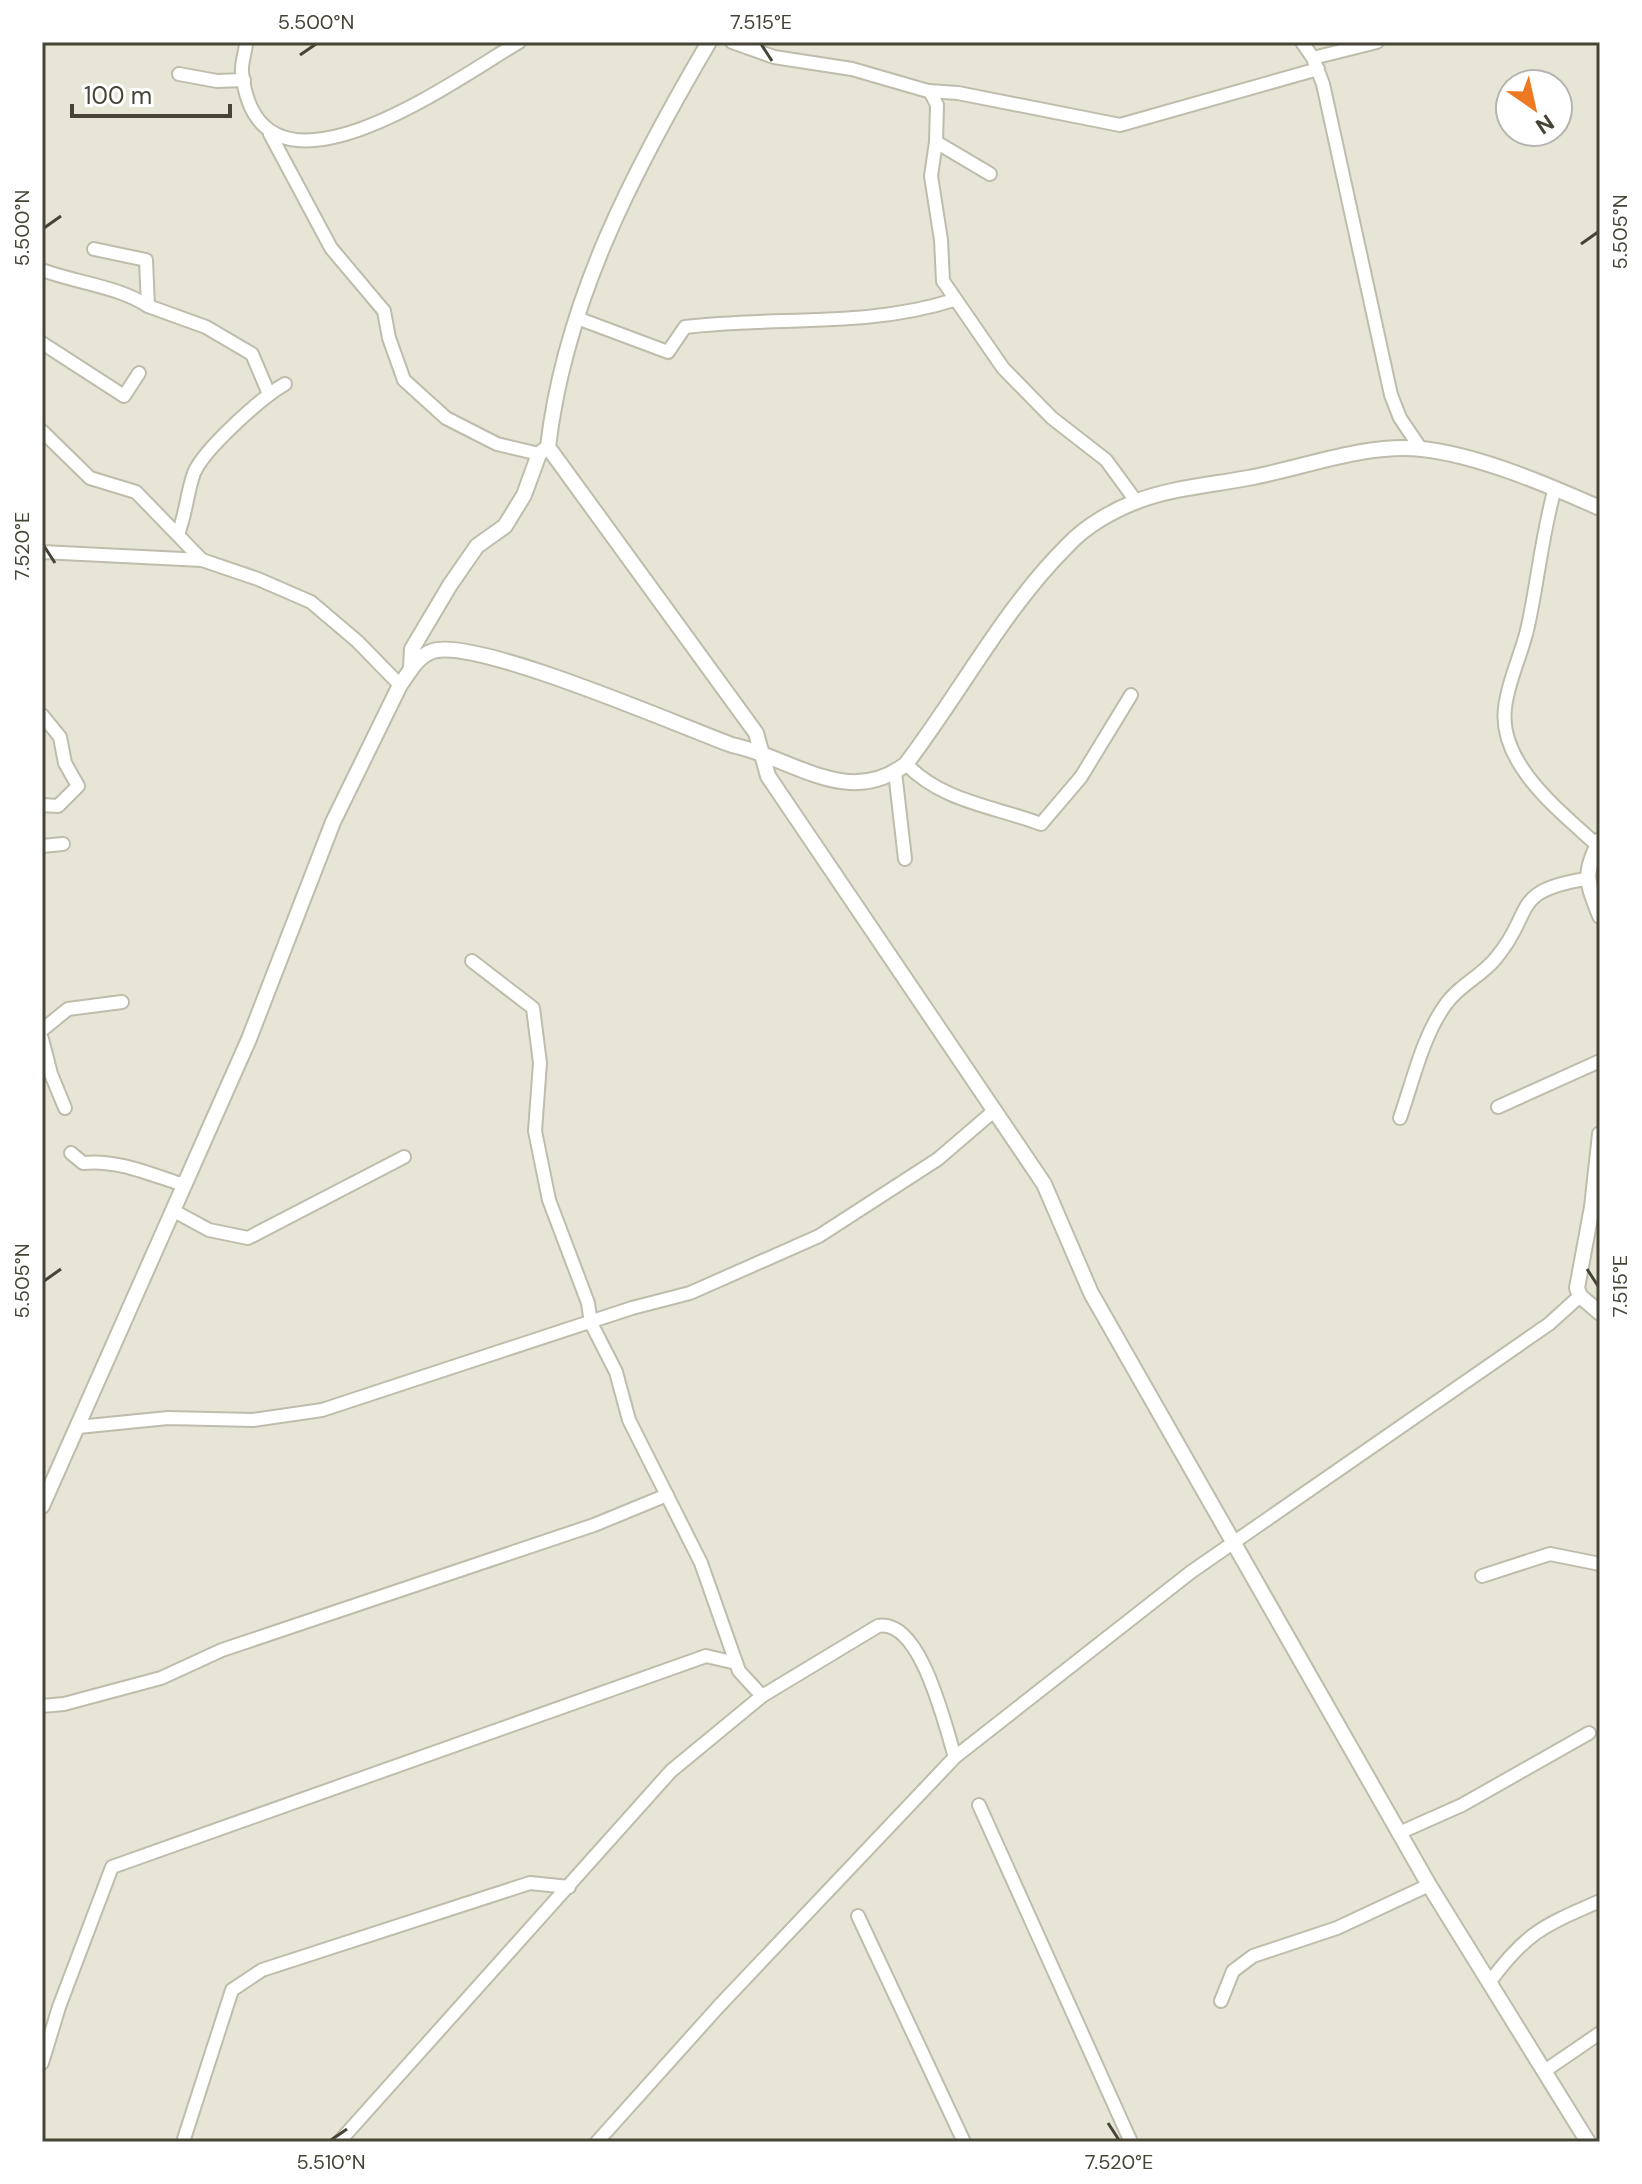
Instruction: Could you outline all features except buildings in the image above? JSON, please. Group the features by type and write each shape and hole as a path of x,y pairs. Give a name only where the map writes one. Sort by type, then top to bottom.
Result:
{"street":[{"path":"246,42 244,80 258,120 270,134 331,248 384,311 389,338 404,380 446,418 497,444 544,451 756,733 768,776 1044,1184 1091,1293 1235,1540 1429,1885 1588,2142"},
{"path":"270,134 287,140 359,133 519,42"},
{"path":"411,667 412,649 477,546 505,526 524,495 544,451 560,374 618,206 709,42"},
{"path":"732,42 752,52 852,69 930,91 958,93 1120,125 1377,42"},
{"path":"1302,42 1316,64 1391,395 1400,418 1421,449"},
{"path":"179,74 217,81 244,80"},
{"path":"930,91 937,105 931,176 941,240 943,281 1003,368 1052,418 1106,460 1136,501"},
{"path":"936,142 990,174"},
{"path":"94,249 146,260 148,306"},
{"path":"42,270 129,294 148,306 206,327 252,354 269,394"},
{"path":"577,318 668,352 685,327 771,320 833,321 911,313 954,300"},
{"path":"42,343 124,396 139,373"},
{"path":"178,534 187,512 195,471 269,394 285,384"},
{"path":"42,431 90,478 136,492 202,560"},
{"path":"42,1506 249,1039 333,822 400,685 411,667 433,651 452,650 513,662 732,745 763,752 834,781 856,785 884,779 901,768 1004,623 1069,543 1097,522 1136,501 1363,453 1421,449 1555,488 1600,508"},
{"path":"1555,488 1541,538 1531,616 1510,685 1505,725 1532,782 1598,847 1586,879 1600,916"},
{"path":"42,552 202,560 311,602 357,641 400,685"},
{"path":"901,768 971,805 1041,824 1081,777 1131,695"},
{"path":"42,715 60,737 65,763 78,786 58,806 42,805"},
{"path":"732,745 746,721"},
{"path":"901,768 905,859"},
{"path":"42,846 63,844"},
{"path":"1400,1118 1420,1060 1447,1002 1496,959 1530,900 1557,883 1586,879"},
{"path":"472,961 533,1008 539,1044 535,1131 540,1173 588,1303 591,1323 616,1372 629,1420 701,1563 736,1663 745,1679 762,1696"},
{"path":"42,1030 68,1009 122,1002"},
{"path":"42,1039 46,1076 65,1108"},
{"path":"1498,1107 1600,1061"},
{"path":"78,1427 168,1418 288,1417 322,1410 690,1293 819,1236 927,1168 995,1110"},
{"path":"1600,1134 1592,1207 1578,1278 1580,1296 1600,1313"},
{"path":"71,1153 83,1163 97,1161 184,1185"},
{"path":"174,1211 209,1230 230,1237 248,1238 404,1157"},
{"path":"597,2142 719,2006 955,1757 1235,1540 1549,1324 1580,1296"},
{"path":"42,1706 64,1704 161,1678 222,1650 594,1525 667,1495"},
{"path":"1482,1576 1550,1554 1600,1564"},
{"path":"339,2142 671,1771 762,1696 878,1626 887,1624 906,1634 916,1651 932,1686 955,1757"},
{"path":"42,2063 59,2007 112,1867 706,1656 736,1663"},
{"path":"1399,1833 1462,1805 1589,1733"},
{"path":"979,1805 1131,2142"},
{"path":"183,2142 232,1990 262,1970 530,1883 569,1887"},
{"path":"1221,2001 1233,1971 1253,1956 1337,1928 1429,1885"},
{"path":"1489,1983 1518,1944 1540,1927 1600,1901"},
{"path":"858,1916 964,2142"},
{"path":"1546,2070 1600,2033"}],"shaded area":[{"path":"42,42 1600,42 1600,2142 42,2142"}]}
